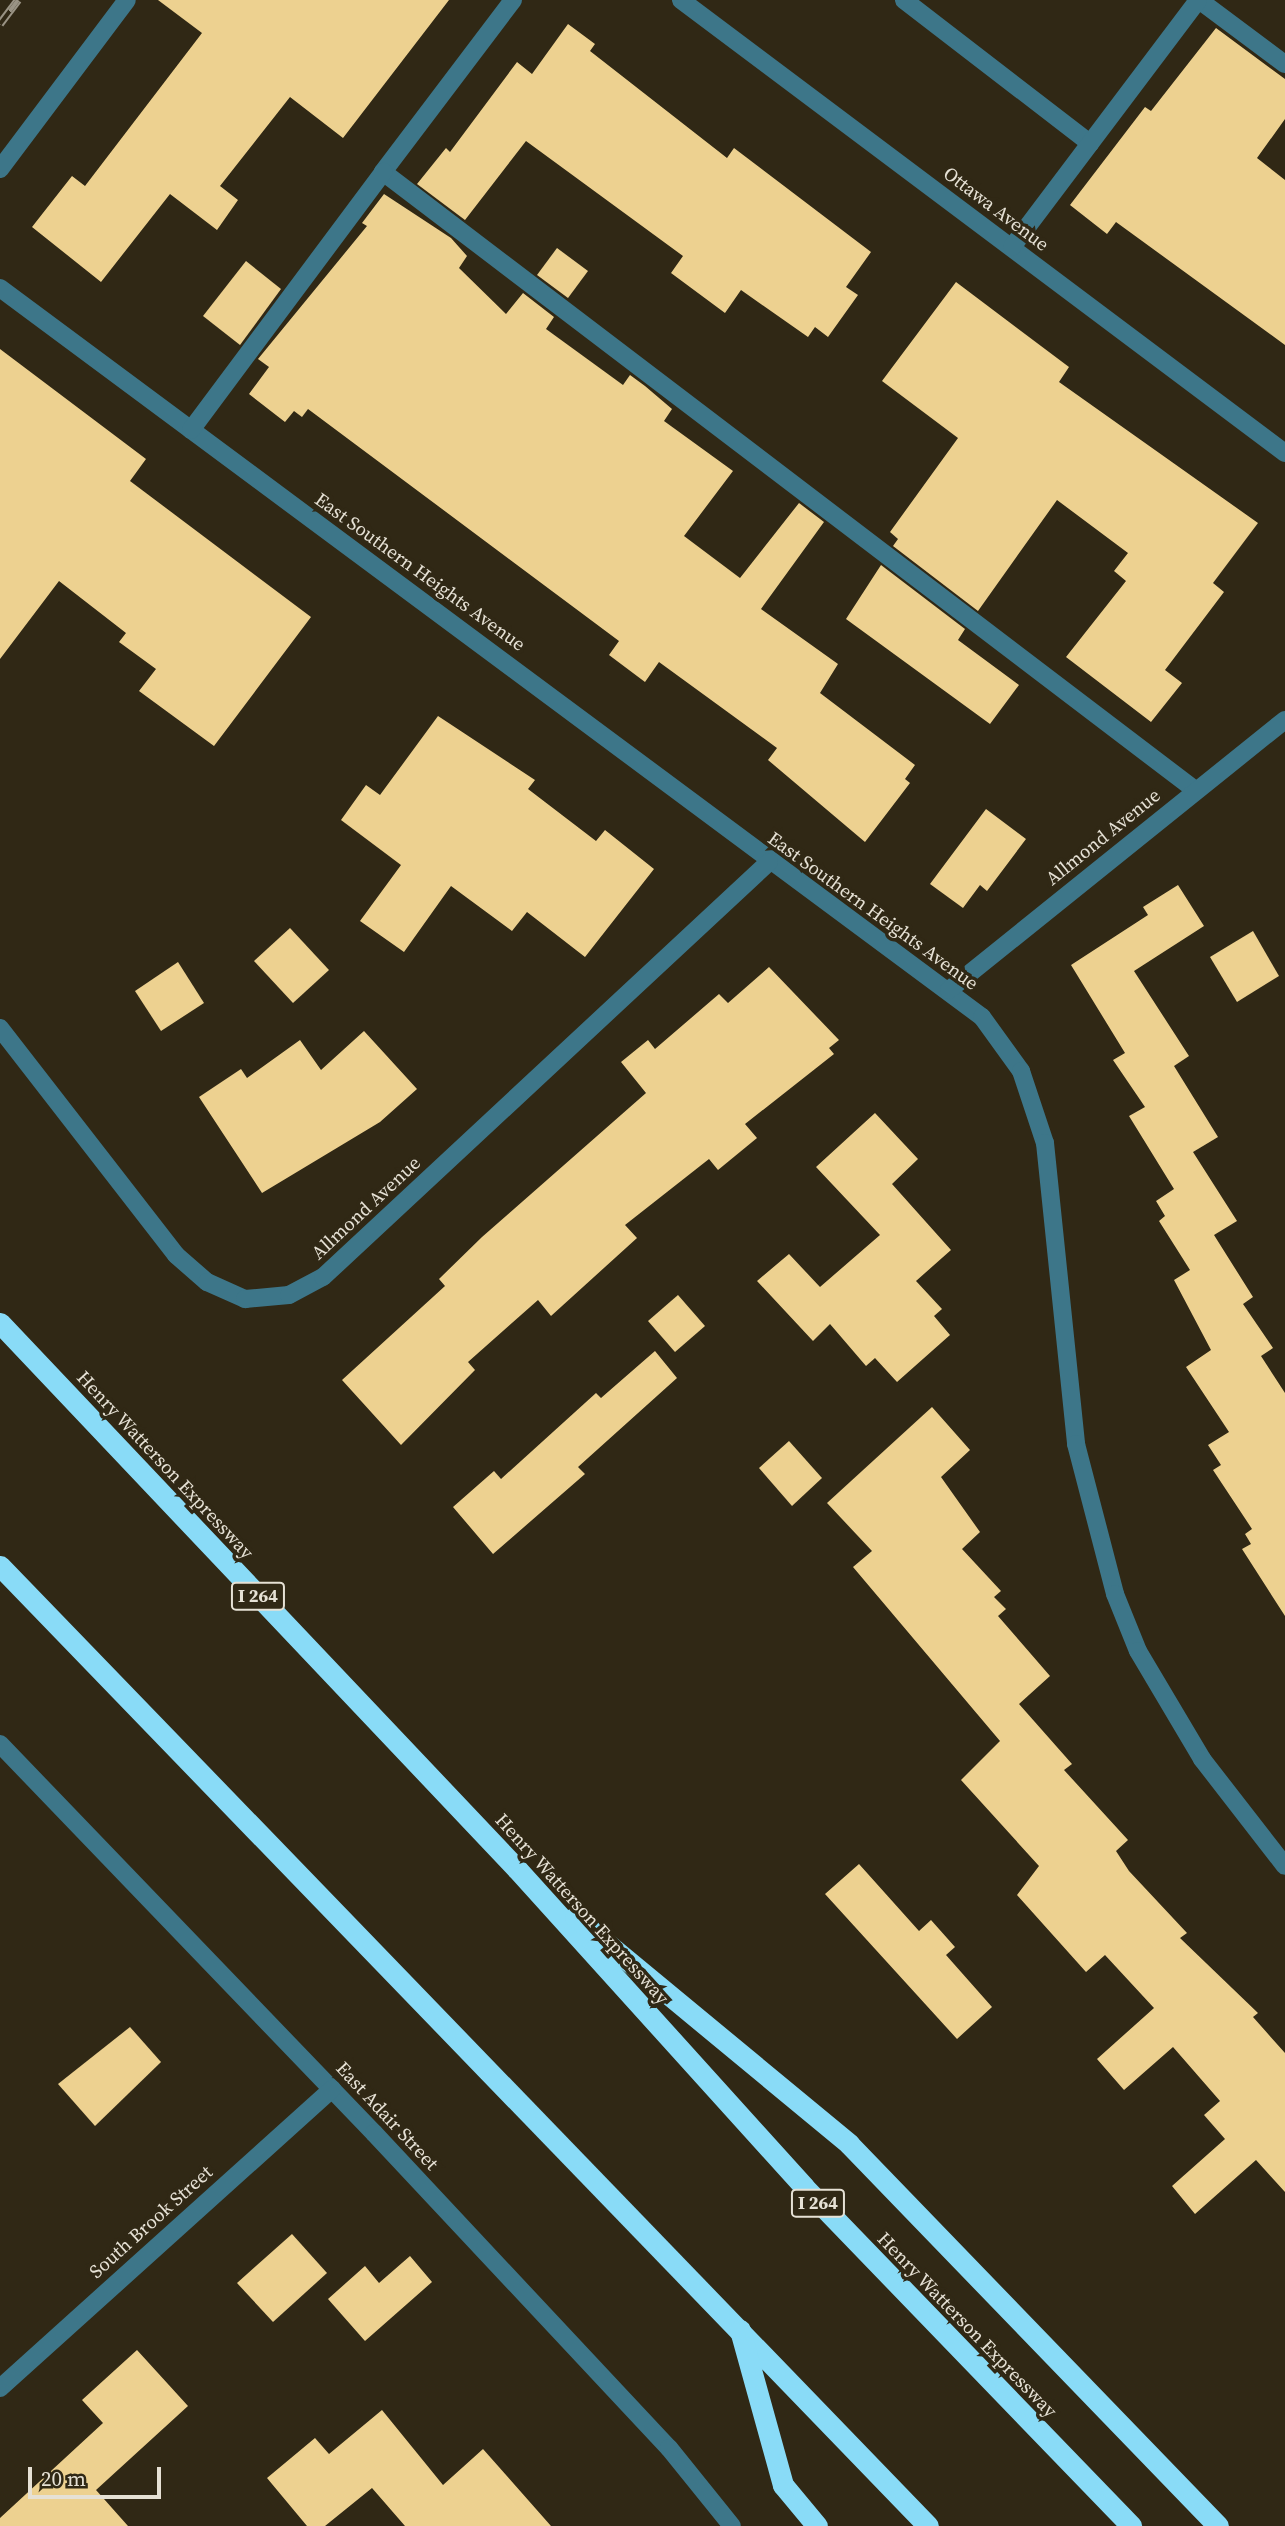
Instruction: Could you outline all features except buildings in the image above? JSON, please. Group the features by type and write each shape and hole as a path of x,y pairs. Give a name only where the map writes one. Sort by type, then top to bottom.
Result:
{"highway":[{"name":"Henry Watterson Expressway","path":"0,1323 517,1869 804,2188 1130,2526"},
{"path":"0,1566 738,2325 928,2526"},
{"path":"517,1869 849,2144 1218,2526"},
{"path":"738,2325 783,2485 817,2526"}],"street":[{"path":"0,169 127,0"},
{"path":"191,430 513,0"},
{"name":"Ottawa Avenue","path":"681,0 1285,453"},
{"path":"904,0 1090,143"},
{"path":"1012,247 1199,0 1285,64"},
{"path":"383,172 1195,790"},
{"name":"East Southern Heights Avenue","path":"0,288 769,862 949,990 982,1017 1021,1071 1034,1101 1045,1143 1076,1444 1115,1594 1138,1651 1202,1759 1285,1866"},
{"name":"Allmond Avenue","path":"949,990 1285,720"},
{"name":"Allmond Avenue","path":"0,1028 176,1255 207,1282 245,1299 289,1295 323,1277 769,862"},
{"name":"East Adair Street","path":"0,1744 332,2089 668,2448 732,2526"},
{"name":"South Brook Street","path":"0,2388 332,2089"}],"railway":[{"path":"0,24 18,0"}]}
